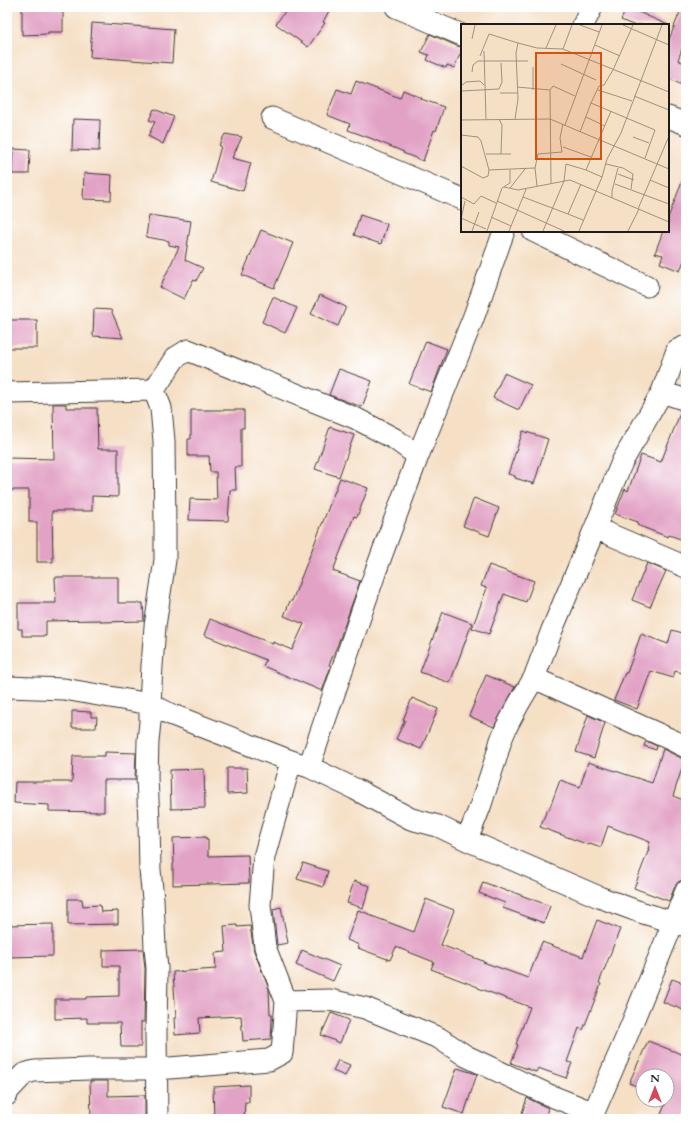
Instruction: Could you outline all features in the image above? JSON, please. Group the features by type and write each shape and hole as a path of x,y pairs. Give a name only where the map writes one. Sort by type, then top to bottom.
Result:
{"street":[{"path":"396,7 461,35"},
{"path":"584,24 592,7"},
{"path":"669,117 686,124"},
{"path":"272,118 461,199"},
{"path":"7,1095 8,1091 24,1074 34,1071 156,1069 269,1060 282,1053 286,1001 265,947 260,905 264,857 375,573 418,456 474,316 504,232"},
{"path":"535,232 647,286"},
{"path":"467,840 480,807 504,733 534,678 552,630 622,462 662,392 677,350 686,346"},
{"path":"154,390 175,358 188,350 355,418 395,439 418,456"},
{"path":"7,393 154,390"},
{"path":"154,390 161,408 164,441 165,530 165,560 155,626 147,777 150,870 153,899 156,968 156,1069 158,1119"},
{"path":"662,392 686,400"},
{"path":"595,528 686,567"},
{"path":"534,678 674,740 686,747"},
{"path":"7,687 64,689 150,704 170,714 300,764 355,789 411,819 438,826 599,897 640,912 680,924"},
{"path":"286,1001 330,1000 365,1008 439,1038 466,1056 592,1116 626,1038 680,924 686,891"}],"building":[{"path":"22,7 63,7 63,32 22,35"},
{"path":"288,7 331,7 323,22 325,23 308,47 276,24"},
{"path":"627,7 666,24 631,24 621,20"},
{"path":"682,7 686,7 686,37 678,60 686,64 686,87 670,79 669,82 669,40"},
{"path":"92,23 174,29 172,63 90,57"},
{"path":"430,34 461,47 461,52 454,68 447,65 446,68 427,60 429,55 421,52"},
{"path":"356,81 400,98 403,90 422,98 421,99 444,107 436,131 434,130 423,161 348,130 350,124 327,115 337,89 351,94"},
{"path":"154,109 174,117 163,144 148,136 155,122 149,120"},
{"path":"73,119 100,120 99,151 72,150"},
{"path":"225,134 242,137 232,158 251,163 243,191 211,182 221,146 219,145"},
{"path":"13,149 30,150 29,174 12,174"},
{"path":"84,173 112,175 111,200 83,199"},
{"path":"686,174 686,255 680,271 660,263 663,255 655,253 663,232 669,232 669,215"},
{"path":"149,215 191,221 185,260 203,268 196,281 193,280 184,299 160,287 179,247 169,245 169,241 146,237"},
{"path":"360,215 387,224 381,244 354,235"},
{"path":"261,230 293,243 274,288 242,275"},
{"path":"320,295 346,307 338,326 311,314"},
{"path":"273,297 297,308 285,333 262,322"},
{"path":"94,309 111,310 123,338 93,336"},
{"path":"7,320 37,320 37,348 7,348"},
{"path":"426,341 447,349 431,392 409,384"},
{"path":"339,369 372,381 362,407 329,395"},
{"path":"504,373 531,385 519,410 493,398"},
{"path":"53,404 66,404 66,408 97,408 98,449 118,449 118,497 92,496 92,511 52,511 53,562 37,562 37,522 29,522 29,490 7,490 7,458 54,459"},
{"path":"191,410 244,410 244,428 241,428 241,467 235,467 236,490 230,490 228,521 189,520 190,499 217,500 216,472 210,472 209,456 188,456 188,439 191,439"},
{"path":"681,411 686,412 686,541 669,535 668,537 637,525 638,522 615,514 625,489 628,491 641,455 661,462"},
{"path":"330,427 354,435 339,477 315,469"},
{"path":"523,431 548,439 534,484 515,478 515,476 508,474"},
{"path":"340,478 368,488 357,517 354,516 333,571 360,581 329,665 331,666 322,691 263,666 266,660 204,635 210,619 292,650 304,624 284,616 290,601 292,601"},
{"path":"474,498 499,508 489,536 463,526"},
{"path":"647,563 666,571 650,607 632,600"},
{"path":"489,565 534,581 526,602 504,594 489,634 472,628 487,588 481,586"},
{"path":"55,577 118,577 118,603 143,603 144,621 46,621 46,636 22,636 22,629 18,629 18,603 56,603"},
{"path":"443,612 472,623 450,683 420,672"},
{"path":"672,630 686,634 686,674 675,671 673,678 651,671 637,709 614,700 625,673 627,673 641,634 668,644"},
{"path":"486,675 515,687 494,727 469,716"},
{"path":"412,698 438,709 421,749 396,739 405,720 403,720"},
{"path":"72,711 91,712 91,717 97,717 96,728 72,728"},
{"path":"588,715 605,723 594,758 576,752"},
{"path":"646,741 657,746 656,750 644,746"},
{"path":"663,749 685,759 673,796 686,801 686,871 683,880 678,882 675,886 669,901 634,888 649,849 650,842 608,826 601,847 590,843 589,845 540,827 547,810 549,810 560,780 580,787 588,762 652,783"},
{"path":"105,752 136,753 135,780 104,780 104,812 49,811 49,805 14,803 15,782 72,782 73,756 105,756"},
{"path":"227,768 247,768 248,793 227,794"},
{"path":"204,769 205,808 171,809 170,770"},
{"path":"206,837 206,839 208,839 208,856 248,855 249,883 173,885 173,838"},
{"path":"303,863 328,871 323,887 297,879"},
{"path":"354,881 370,886 363,908 347,903"},
{"path":"483,882 550,906 544,923 503,908 505,903 479,893"},
{"path":"68,899 82,899 83,906 100,905 101,912 118,911 118,924 68,925"},
{"path":"426,899 454,910 441,945 528,978 542,942 583,957 597,920 620,929 583,1030 579,1028 567,1062 572,1063 566,1078 538,1068 536,1072 511,1063 518,1045 516,1044 530,1007 431,969 434,962 396,947 390,960 358,948 359,945 347,940 358,910 414,932"},
{"path":"281,907 288,943 277,945 273,909"},
{"path":"53,924 53,956 7,957 7,925"},
{"path":"237,925 237,927 250,926 254,951 269,989 270,1014 272,1014 271,1039 243,1041 241,1016 199,1018 200,1033 175,1035 174,1018 176,1018 173,972 216,969 215,953 226,952 224,926"},
{"path":"143,949 145,969 144,1022 141,1022 141,1047 121,1047 120,1023 87,1023 87,1018 55,1019 55,999 86,999 86,997 119,996 119,966 103,966 103,950"},
{"path":"302,950 340,966 333,981 296,965"},
{"path":"672,979 686,984 686,1011 663,1002"},
{"path":"331,1013 349,1020 340,1043 321,1035"},
{"path":"648,1041 686,1056 686,1119 659,1119 664,1108 675,1108 675,1068 636,1068"},
{"path":"338,1060 350,1065 345,1076 333,1071"},
{"path":"457,1068 477,1074 464,1114 443,1107"},
{"path":"635,1070 635,1086 629,1083"},
{"path":"90,1081 108,1081 108,1096 145,1095 145,1119 91,1119"},
{"path":"249,1085 249,1102 245,1102 244,1119 214,1119 213,1087"},
{"path":"527,1098 548,1108 545,1119 520,1119"}]}
